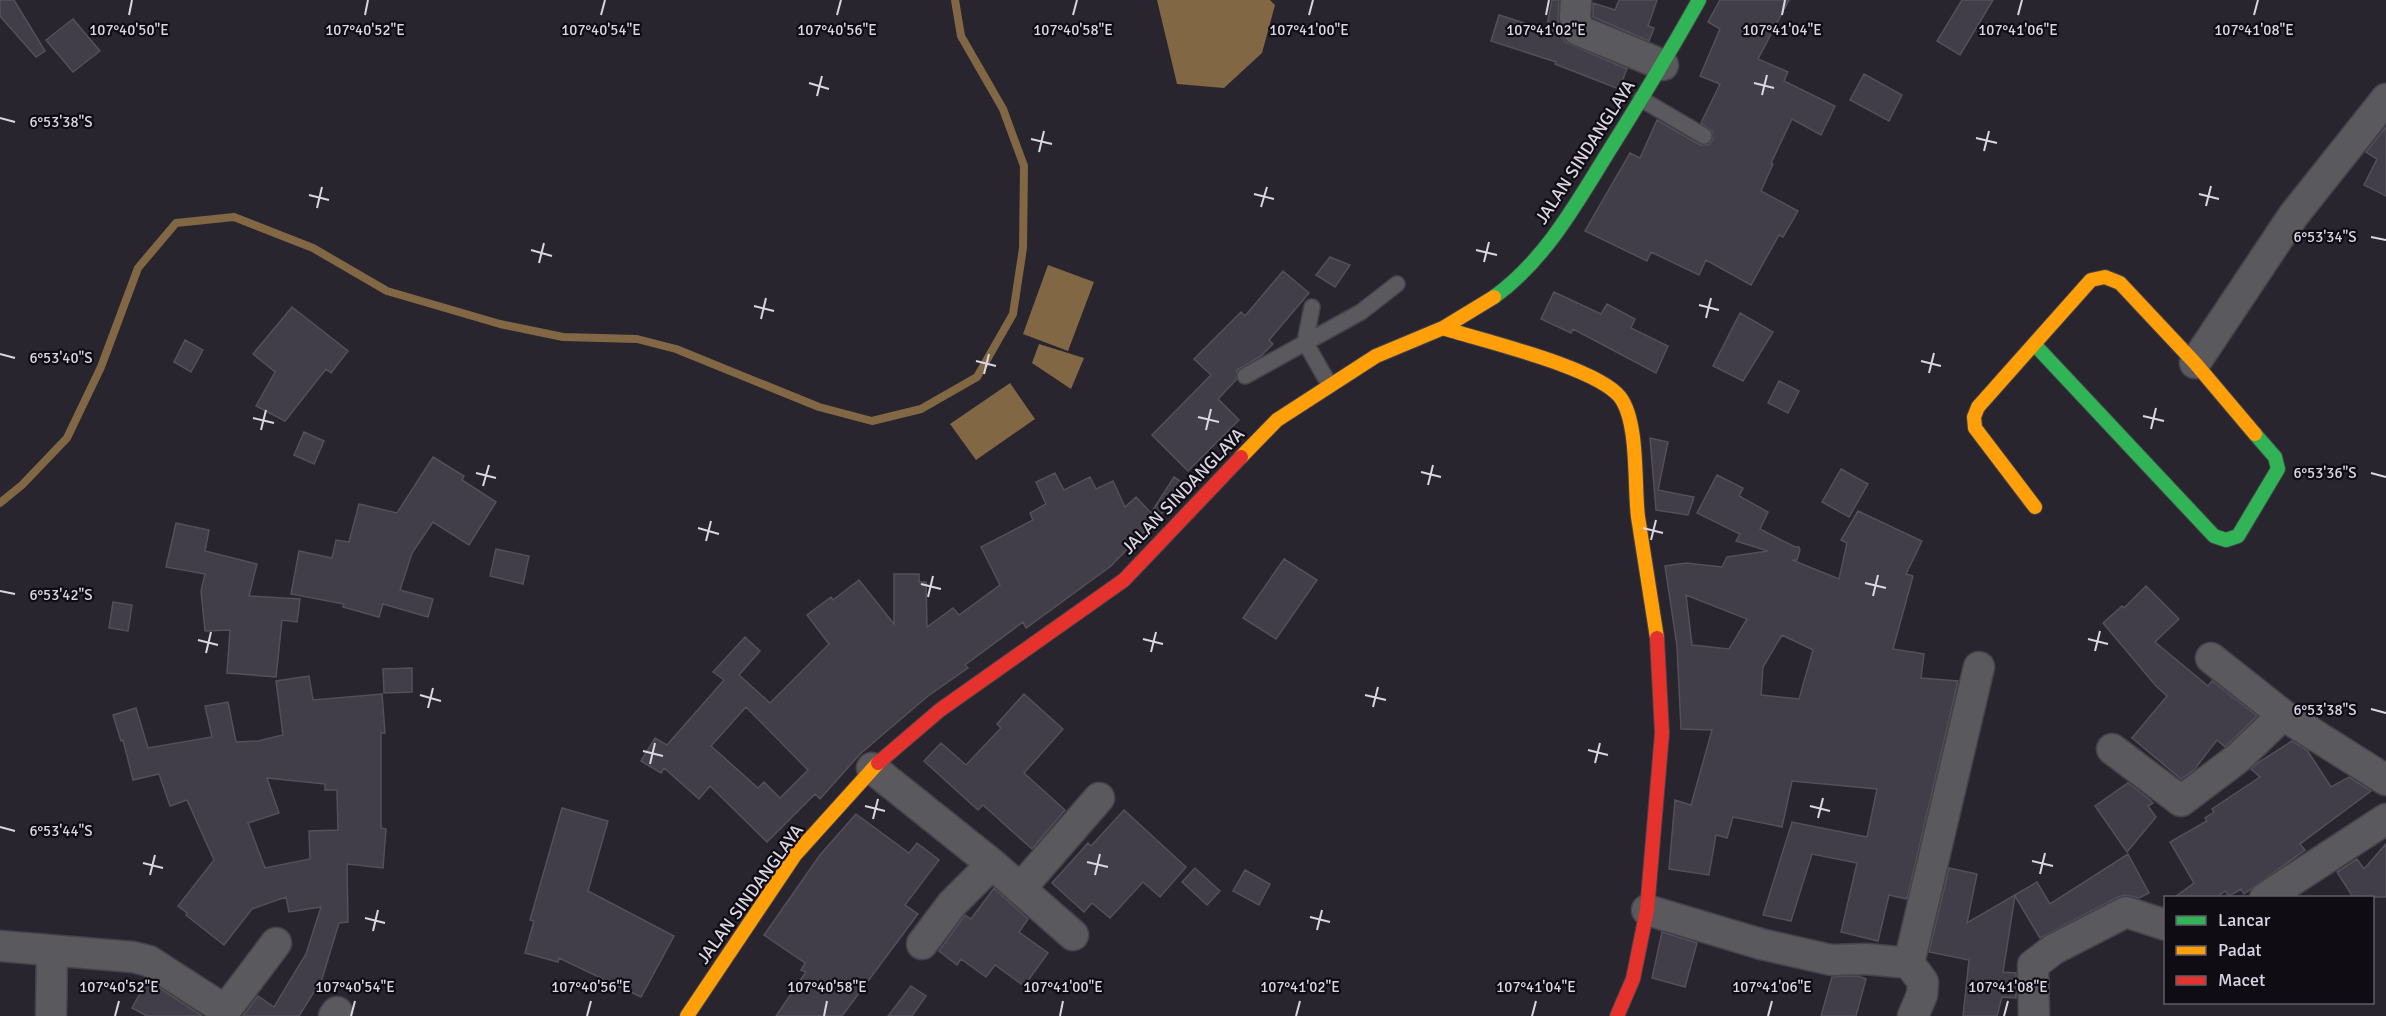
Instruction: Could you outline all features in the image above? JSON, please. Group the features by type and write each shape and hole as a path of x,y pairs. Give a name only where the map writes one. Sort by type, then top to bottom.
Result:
{"street":[{"path":"1576,0 1575,17 1578,30 1663,65"},
{"name":"JALAN SINDANGLAYA","path":"687,1016 795,855 872,768 940,710 1095,603 1124,580 1277,420 1329,384 1376,356 1443,328 1496,296 1532,263 1569,216 1663,65 1699,0"},
{"path":"2195,363 2293,216 2386,99"},
{"path":"2034,344 2214,537 2226,540 2238,536 2277,469 2275,457 2195,363 2120,283 2105,277 2091,280 2034,344 1978,407 1974,417 1975,428 2035,507"},
{"path":"1443,328 1578,370 1600,380 1620,397 1630,419 1638,515 1658,647 1662,733 1647,910 1633,979 1617,1016"},
{"path":"2211,658 2283,715 2386,780"},
{"path":"1909,963 1979,667"},
{"path":"2112,749 2173,807 2238,758 2283,715"},
{"path":"872,768 992,864 1073,935"},
{"path":"1020,889 1099,798"},
{"path":"2267,896 2386,819"},
{"path":"922,944 952,904 992,864"},
{"path":"1647,910 1761,944 1831,960 1866,959 1909,963 1923,982 1922,995 1913,1016"},
{"path":"2034,1016 2033,965 2054,949 2126,912 2164,924"},
{"path":"0,946 52,952 117,954 149,961 223,1013 276,943"},
{"path":"51,1016 52,952"}],"lane":[{"path":"1641,99 1704,136"},
{"path":"1245,376 1361,312 1397,284"},
{"path":"1312,307 1305,342 1329,384"}],"shaded area":[{"path":"1157,0 1270,0 1275,5 1262,53 1224,88 1177,84"},
{"path":"1048,265 1094,282 1068,351 1023,334"},
{"path":"1039,344 1084,358 1071,389 1032,363"},
{"path":"1010,383 1035,419 976,460 950,424"}],"building":[{"path":"0,0 14,0 45,51 36,57 0,16"},
{"path":"1552,0 1559,0 1558,21 1565,42 1627,69 1619,89 1555,64 1556,62 1491,41 1499,15 1546,30"},
{"path":"1619,0 1657,0 1648,26 1654,28 1649,41 1593,17 1593,3 1615,10"},
{"path":"1720,0 1789,0 1758,59 1788,72 1784,81 1835,106 1821,135 1792,119 1771,163 1773,164 1761,191 1798,211 1783,237 1779,235 1751,285 1706,260 1699,275 1651,252 1647,261 1585,231 1630,153 1640,158 1657,120 1700,145 1708,145 1713,140 1712,131 1701,123 1720,84 1700,76 1720,29 1708,22"},
{"path":"1962,0 1993,0 1960,55 1937,41"},
{"path":"73,19 100,51 73,72 46,40"},
{"path":"1864,74 1902,95 1889,121 1850,100"},
{"path":"2386,127 2386,196 2364,185 2377,159 2366,152"},
{"path":"1330,257 1350,265 1335,287 1316,275"},
{"path":"1283,271 1309,293 1269,340 1273,344 1261,356 1237,370 1236,380 1218,399 1239,420 1188,471 1152,435 1211,375 1194,359 1241,312 1245,316"},
{"path":"1554,292 1601,314 1607,304 1635,319 1631,328 1668,346 1656,373 1573,329 1571,333 1541,319"},
{"path":"292,307 348,351 331,373 326,369 285,421 256,406 275,372 253,354"},
{"path":"1740,313 1773,332 1743,381 1713,366"},
{"path":"185,340 203,350 191,372 174,362"},
{"path":"1779,381 1799,391 1788,413 1768,403"},
{"path":"304,432 324,441 314,464 294,455"},
{"path":"1650,438 1668,442 1658,490 1694,497 1688,515 1656,510"},
{"path":"433,457 464,476 462,480 496,502 469,545 433,522 412,553 400,590 433,599 428,617 383,604 379,617 343,607 344,604 291,594 299,551 332,558 336,540 349,542 359,504 397,513"},
{"path":"1841,469 1868,484 1849,517 1822,502"},
{"path":"1055,473 1064,490 1090,477 1096,489 1113,481 1125,507 1136,497 1151,513 1174,477 1188,486 1111,566 1026,628 1023,622 965,665 968,668 928,696 860,754 820,799 815,794 767,842 710,786 699,799 664,768 661,773 641,761 655,738 667,745 724,680 713,672 745,637 760,651 739,675 770,703 829,644 807,615 831,597 833,600 859,580 894,624 894,574 919,574 919,582 926,582 927,627 953,608 959,615 1000,585 981,547 1033,520 1030,513 1046,504 1036,482","holes":["746,707 808,770 780,798 764,782 758,788 711,746"]},
{"path":"1717,475 1743,488 1739,496 1768,512 1760,529 1799,547 1797,560 1792,560 1839,579 1847,543 1841,540 1858,511 1922,541 1906,574 1913,576 1893,649 1924,654 1921,678 1958,681 1907,899 1889,895 1878,941 1841,932 1857,863 1812,854 1791,921 1763,915 1792,822 1867,837 1877,789 1792,781 1782,827 1733,817 1727,838 1716,835 1709,875 1669,869 1675,800 1691,805 1712,730 1681,729 1677,646 1665,566 1686,563 1722,567 1727,557 1768,551 1736,541 1740,534 1697,513","holes":["1686,595 1747,619 1729,649 1692,645","1782,635 1813,650 1799,699 1761,695 1763,667"]},
{"path":"176,523 209,530 205,551 257,564 249,596 300,599 297,622 282,620 276,677 227,673 230,630 205,631 201,591 205,574 166,567"},
{"path":"496,549 529,556 523,584 490,576"},
{"path":"1284,559 1317,580 1276,639 1243,618"},
{"path":"2146,586 2179,619 2155,642 2208,686 2212,681 2257,716 2225,747 2217,740 2194,770 2181,779 2132,738 2167,696 2103,623 2122,606 2124,608"},
{"path":"113,602 132,605 128,631 109,628"},
{"path":"412,668 412,692 384,693 383,669"},
{"path":"309,676 313,700 382,694 385,733 381,733 381,828 386,829 383,868 347,864 348,922 339,923 322,979 299,1016 243,1016 258,996 274,1007 306,954 321,907 289,912 286,897 252,909 224,945 186,915 187,913 178,906 214,860 187,800 170,806 159,774 133,780 123,740 121,741 113,715 136,708 148,748 212,737 205,706 228,702 236,742 258,741 283,735 276,681","holes":["267,778 325,784 325,790 337,790 338,830 309,831 310,859 265,868 248,823 279,813"]},
{"path":"1024,694 1063,729 1024,773 1065,810 1032,849 983,805 978,810 924,761 941,743 966,765 1001,728 997,724"},
{"path":"2292,741 2307,750 2331,787 2349,777 2371,791 2300,844 2305,850 2244,894 2241,889 2229,896 2225,891 2218,896 2176,896 2194,883 2170,842 2207,821 2205,818 2214,812 2212,809 2260,777 2251,769"},
{"path":"2128,783 2153,803 2148,806 2156,817 2127,852 2095,806"},
{"path":"562,808 608,821 588,891 674,936 641,997 559,958 558,962 525,953 534,921 530,920"},
{"path":"1124,810 1186,867 1160,897 1143,882 1110,918 1092,903 1084,912 1052,883 1088,843 1091,846"},
{"path":"856,814 909,853 917,843 939,860 905,905 918,914 842,1016 776,1016 806,972 801,970 805,963 764,935 820,855"},
{"path":"2386,844 2386,897 2352,896 2337,872 2357,859 2364,869"},
{"path":"2128,854 2149,893 2139,898 2125,895 2118,897 2040,938 2015,896 2003,972 2016,973 2016,998 2002,997 1997,1016 1963,1016 1969,960 1929,952 1949,868 1977,874 1967,923 2037,882 2050,904"},
{"path":"1195,868 1220,891 1207,905 1182,882"},
{"path":"1245,870 1270,884 1259,905 1233,891"},
{"path":"994,888 1028,919 1019,932 1048,953 1024,986 995,965 986,977 961,959 957,965 939,951 965,915 971,919"},
{"path":"1662,932 1697,943 1685,987 1652,978"},
{"path":"1858,976 1866,979 1856,1016 1821,1016 1832,977"},
{"path":"147,981 202,1016 147,1016 132,1008"},
{"path":"911,986 926,996 912,1016 888,1016"}],"waterway":[{"path":"0,503 22,485 67,438 101,367 138,268 176,223 234,217 313,248 387,291 500,324 563,337 637,339 676,349 819,407 872,421 921,409 977,377 1013,314 1023,248 1024,166 1003,109 961,36 955,0"}],"traffic: fast":[{"path":"1494,297 1528,267 1557,232 1643,97 1699,0"},
{"path":"2034,344 2214,536 2226,540 2238,536 2278,469 2275,457 2255,434"}],"traffic: slow":[{"path":"2035,507 1975,428 1974,417 1978,407 2091,280 2105,277 2120,283 2195,363 2255,434"},
{"path":"1241,457 1277,420 1376,356 1443,328 1494,297"},
{"path":"1443,328 1564,365 1588,375 1620,397 1626,408 1633,438 1638,517 1657,638"},
{"path":"687,1016 795,855 878,763"}],"traffic: jam":[{"path":"878,763 940,710 1124,580 1241,457"},
{"path":"1617,1016 1633,979 1647,910 1662,733 1657,638"}]}
